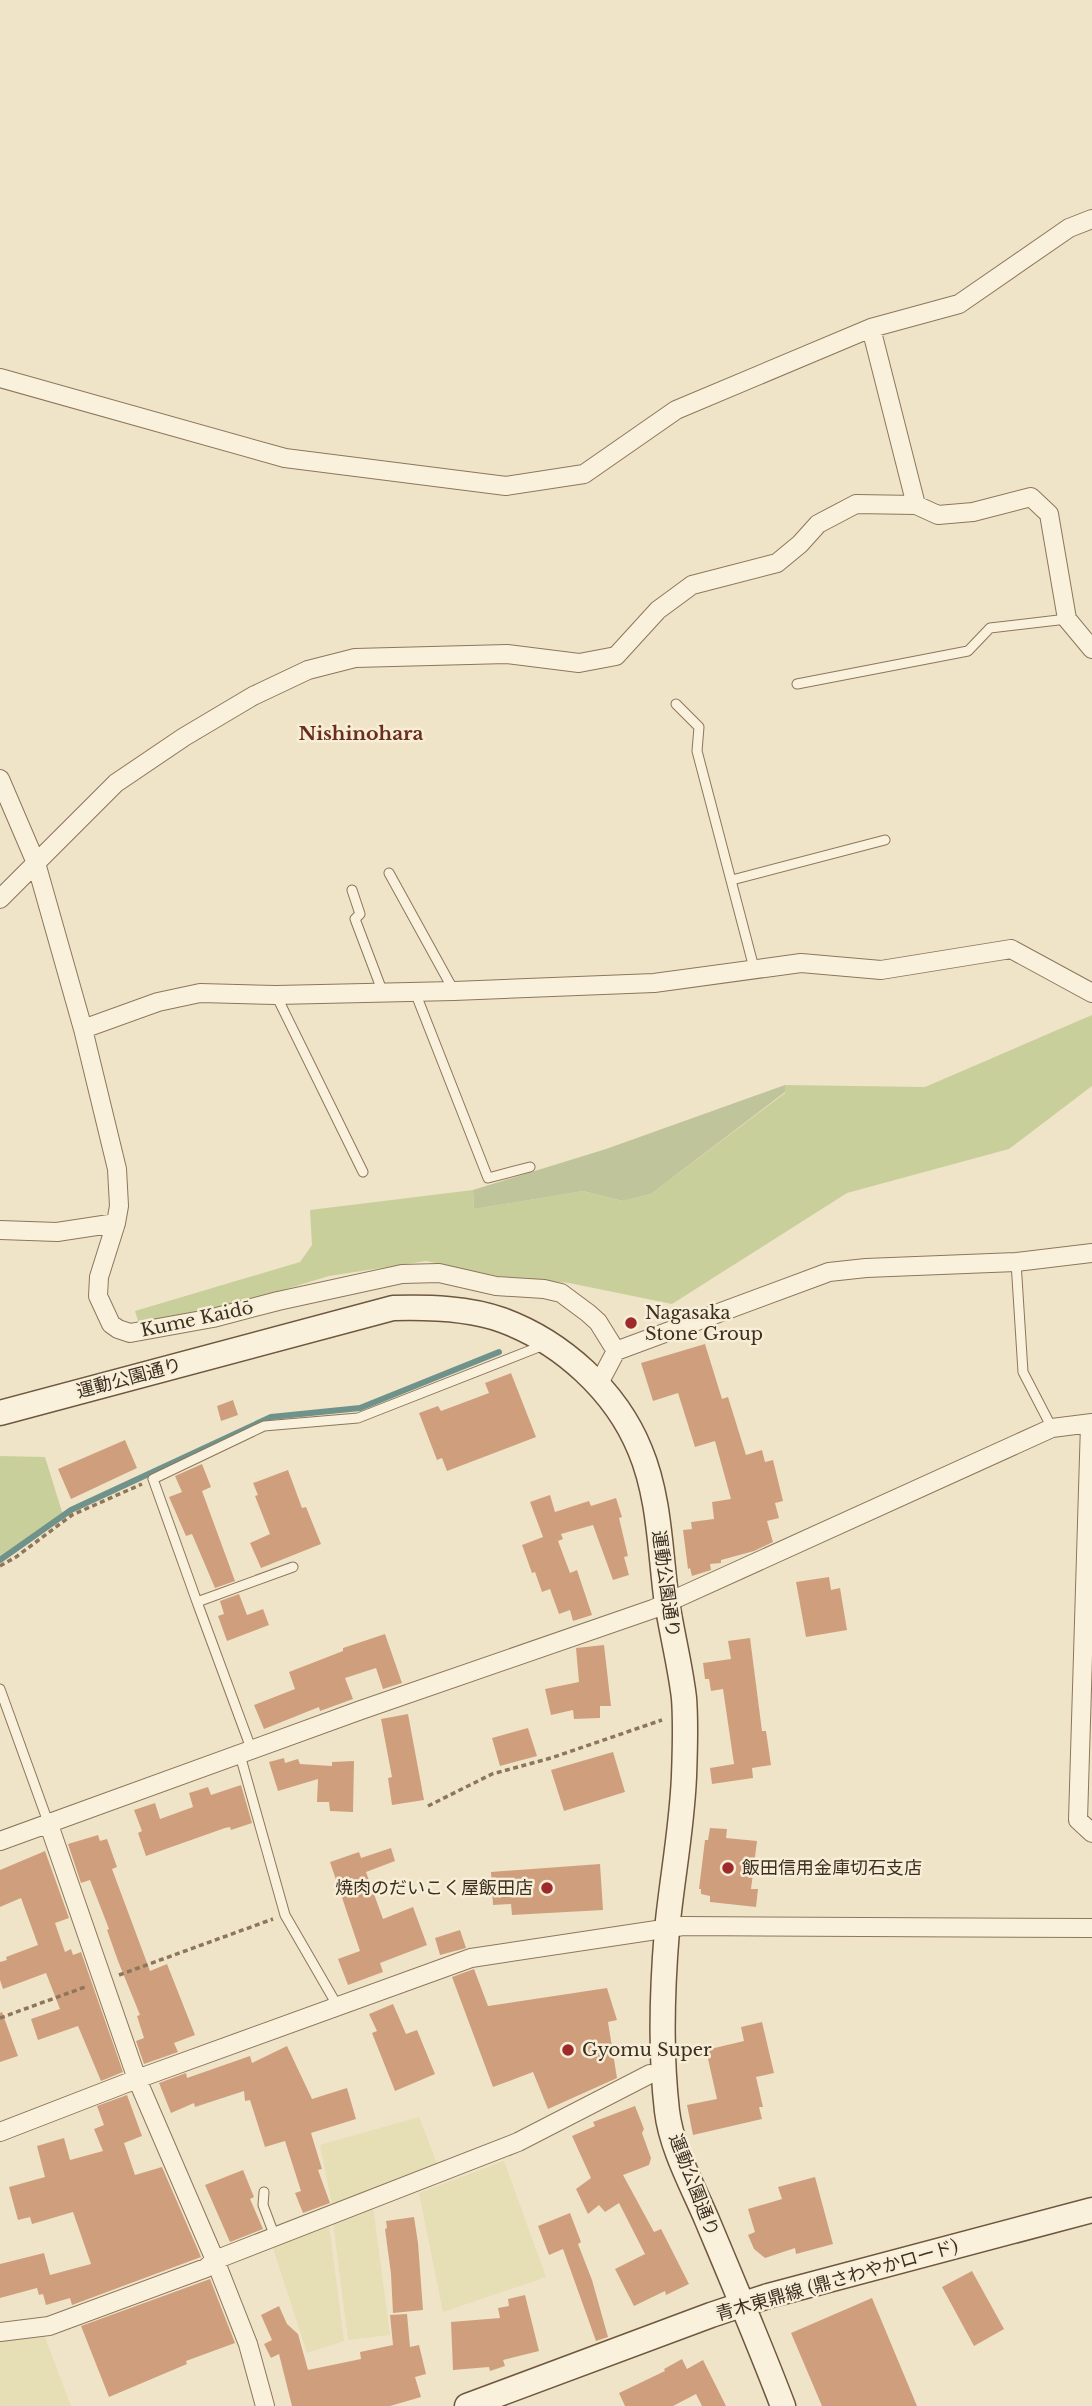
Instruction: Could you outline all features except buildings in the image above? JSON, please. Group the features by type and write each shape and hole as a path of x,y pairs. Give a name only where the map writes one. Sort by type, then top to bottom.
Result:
{"street":[{"path":"0,378 285,458 506,486 584,474 676,410 871,328 959,304 1069,228 1092,219"},
{"path":"871,328 916,505"},
{"path":"0,899 116,783 195,730 253,696 308,670 355,658 507,654 579,663 616,656 658,610 692,585 777,563 818,524 856,504 916,505 938,515 973,512 1031,497 1049,514 1067,619 1092,649"},
{"name":"Kume Kaidō","path":"1,786 36,863 83,1029 117,1169 119,1206 100,1277 98,1296 111,1324 130,1333 213,1318 402,1273 439,1273 496,1286 544,1289 561,1293 589,1313 616,1351"},
{"path":"83,1029 158,1002 201,993 383,993 654,983 801,963 881,970 1011,949 1092,993"},
{"path":"0,1230 57,1232 116,1223"},
{"path":"598,1385 616,1351 829,1272 1016,1262 1092,1253"},
{"name":"運動公園通り","path":"0,1413 393,1308 428,1307 500,1320 563,1353 598,1385 622,1416 640,1449 652,1489 683,1696 685,1718 682,1826 667,1928 663,1997 663,2067 668,2116 682,2161 783,2406"},
{"path":"0,1841 361,1710 653,1609 1052,1427 1091,1423 1085,1816 1092,1833"},
{"path":"48,1822 137,2079 248,2344 265,2406"},
{"path":"0,2132 337,2005 471,1958 667,1928 1092,1928"},
{"path":"0,2332 49,2326 206,2268 215,2260 517,2142 650,2074"},
{"name":"青木東鼎線 (鼎さわやかロード)","path":"467,2406 742,2304 1092,2210"}],"lane":[{"path":"797,684 968,651 990,628 1067,619"},
{"path":"676,704 699,727 697,751 754,968"},
{"path":"732,880 885,840"},
{"path":"389,873 454,991"},
{"path":"352,890 360,914 355,919 383,993"},
{"path":"415,992 488,1178 530,1167"},
{"path":"276,995 363,1171"},
{"path":"1016,1262 1023,1372 1052,1427"},
{"path":"337,2005 285,1915 246,1753 197,1602 153,1479 264,1426 358,1418 547,1343"},
{"path":"197,1602 293,1567"},
{"path":"0,1689 48,1822"},
{"path":"264,2192 263,2205 275,2237"}],"path":[{"path":"0,1566 72,1515 153,1479"},
{"path":"428,1806 492,1774 551,1758 669,1717 685,1718"},
{"path":"0,2018 285,1915"}],"shaded area":[{"path":"419,2117 439,2169 333,2210 320,2145"},
{"path":"504,2161 546,2277 443,2312 419,2193"},
{"path":"373,2207 390,2335 348,2340 333,2222"},
{"path":"329,2225 344,2341 307,2353 272,2245"},
{"path":"45,2337 71,2406 0,2406 0,2341"}],"green space":[{"path":"1092,1015 1092,1086 1009,1149 847,1193 672,1304 569,1283 497,1276 426,1261 329,1276 213,1311 139,1324 135,1311 300,1262 312,1245 310,1210 473,1190 474,1209 583,1191 623,1201 651,1194 785,1093 785,1085 925,1087"},
{"path":"785,1085 785,1092 651,1194 623,1201 583,1191 474,1209 473,1190 606,1149"},
{"path":"0,1456 45,1457 63,1515 0,1559"}],"waterway":[{"path":"0,1560 71,1510 271,1417 360,1408 499,1352"}],"place":[{"name":"Nagasaka Stone Group","path":"631,1323"},
{"name":"飯田信用金庫切石支店","path":"728,1868"},
{"name":"焼肉のだいこく屋飯田店","path":"547,1888"},
{"name":"Gyomu Super","path":"568,2050"}],"district":[{"name":"Nishinohara","path":"361,733"}]}
